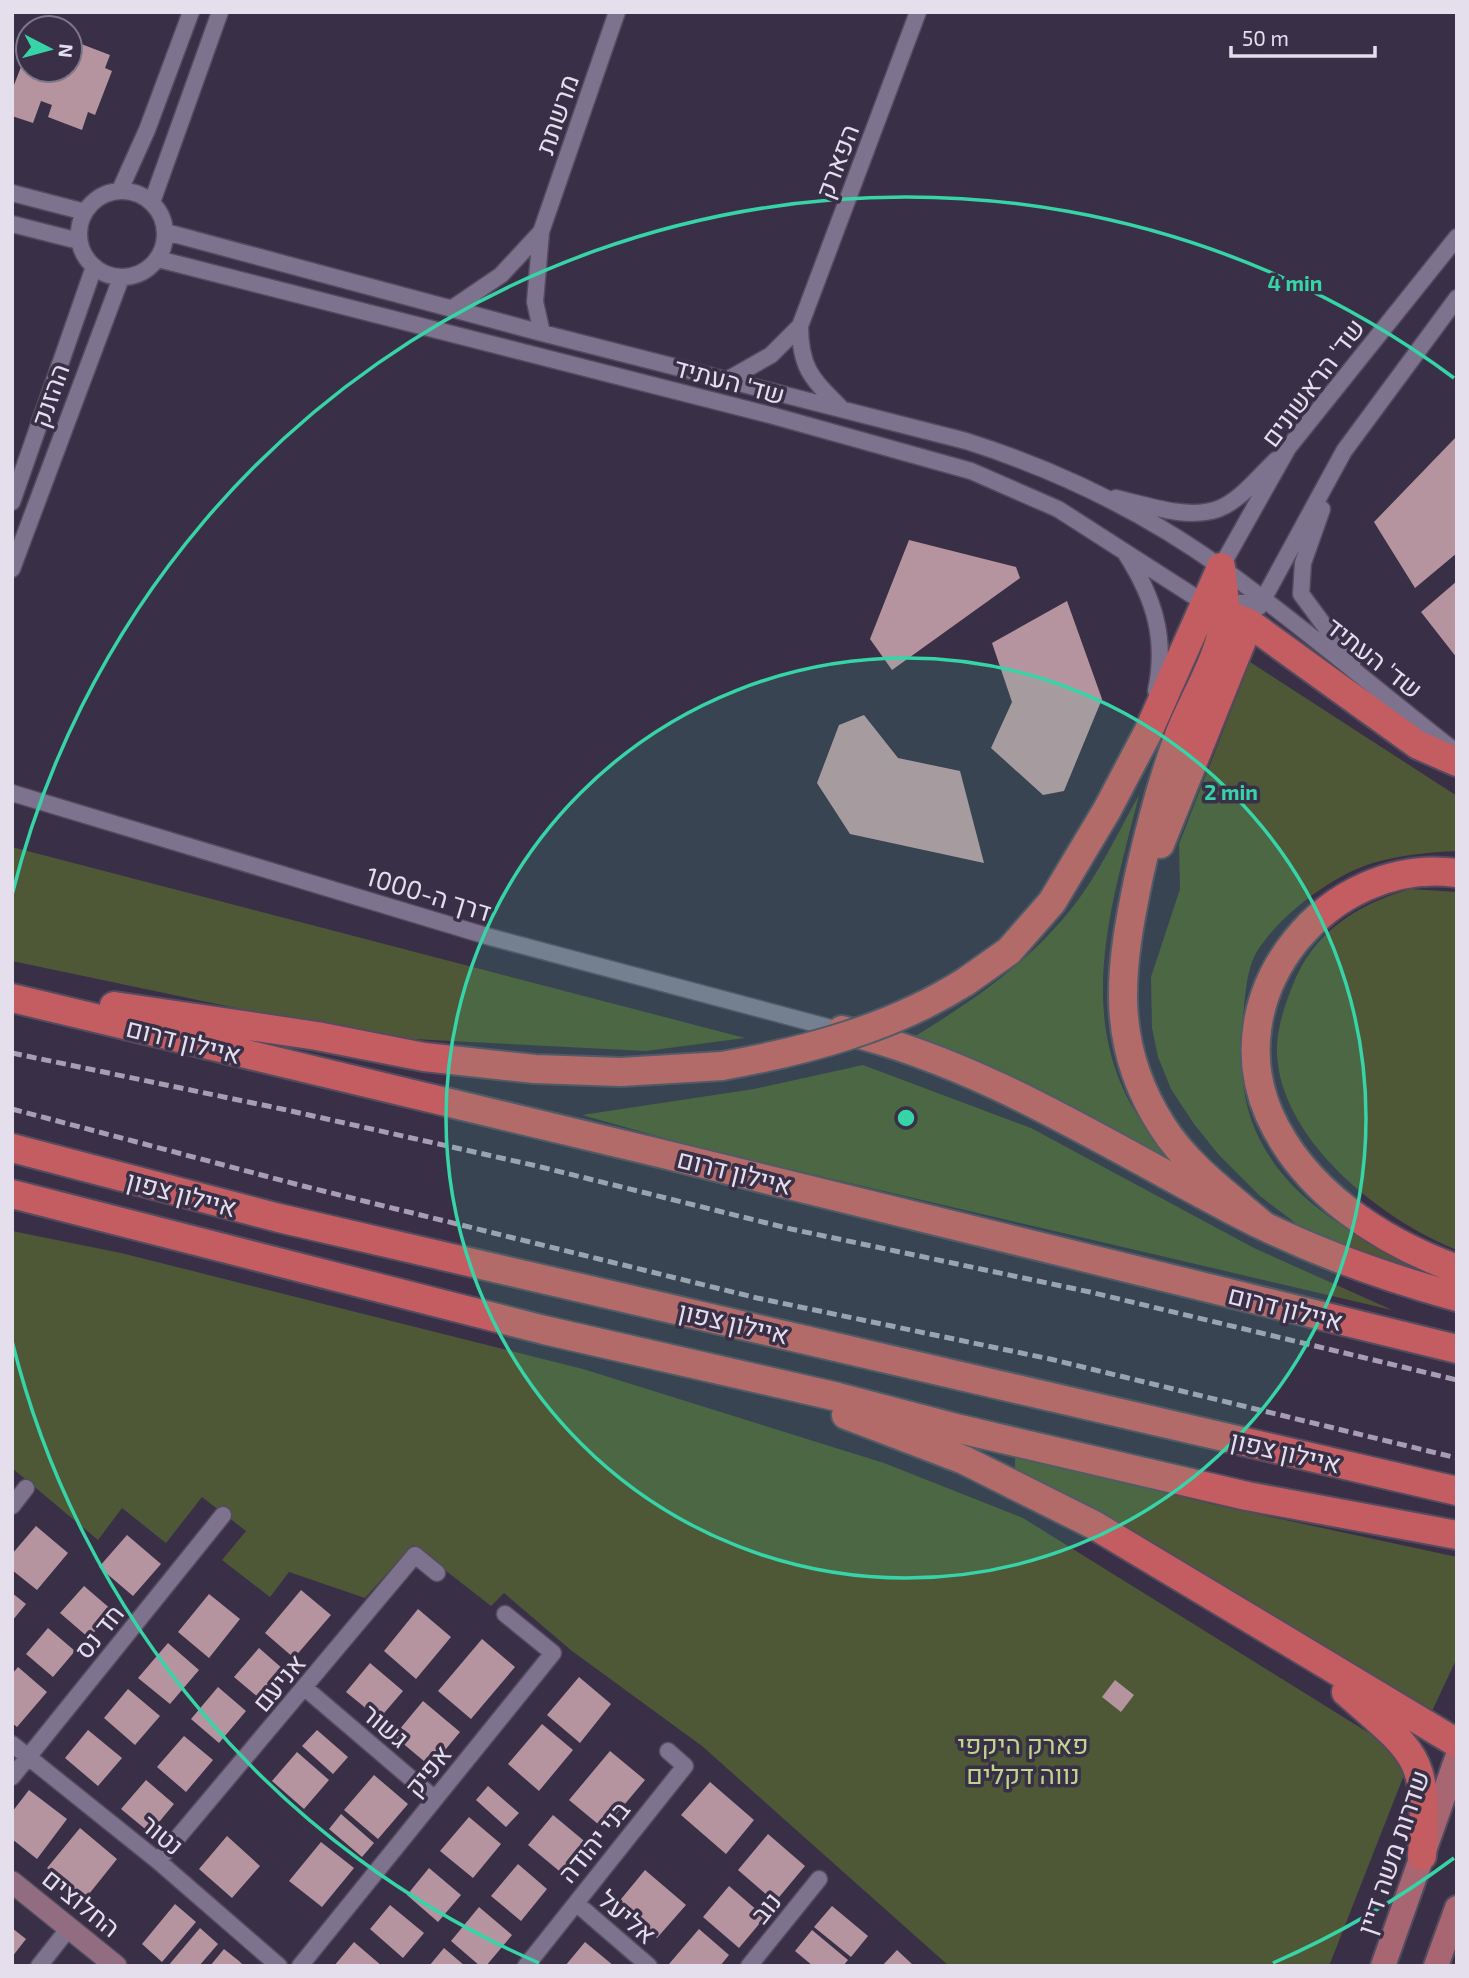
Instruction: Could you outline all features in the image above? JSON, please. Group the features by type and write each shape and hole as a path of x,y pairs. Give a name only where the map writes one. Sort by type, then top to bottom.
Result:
{"highway":[{"path":"1221,567 1228,610 1129,921 1121,985 1125,1027 1138,1078 1149,1104 1174,1143 1208,1178 1264,1226"},
{"path":"12,991 317,1036 424,1057 536,1069 621,1072 722,1066 800,1052 902,1015 965,982 1009,951 1052,902 1107,810 1148,732 1228,610"},
{"path":"1228,610 1418,745 1457,762"},
{"path":"1457,873 1404,873 1384,878 1358,888 1318,915 1287,951 1275,973 1261,1012 1257,1052 1268,1111 1280,1136 1316,1183 1344,1208 1390,1239 1457,1269"},
{"name":"איילון דרום","path":"12,998 655,1152 1457,1349"},
{"path":"835,1029 885,1041 965,1070 1049,1110 1264,1226 1339,1261 1457,1297"},
{"name":"איילון צפון","path":"12,1148 279,1218 1457,1490"},
{"path":"12,1194 544,1330 1247,1496 1457,1535"},
{"path":"544,1330 841,1413 964,1460 1094,1525 1457,1743"},
{"path":"1280,1635 1389,1729 1415,1759 1423,1778 1425,1814 1422,1856"}],"main road":[{"name":"שדרות משה דיין","path":"1383,1966 1457,1758"},
{"path":"1436,1966 1457,1908"}],"street":[{"path":"120,190 147,130 191,12"},
{"path":"152,202 220,12"},
{"name":"מרשתת","path":"542,333 535,302 541,232 617,12"},
{"name":"הפארק","path":"842,409 810,377 800,353 800,326 918,12"},
{"path":"120,190 142,195 152,202 159,211 166,232 158,259 142,273 121,278 94,267 82,251 79,241 80,221 85,212 99,197 120,190"},
{"path":"12,192 85,212"},
{"path":"12,225 79,241"},
{"name":"שד' העתיד","path":"166,232 542,333 842,409 1017,458 1094,493 1161,529 1221,567 1228,610"},
{"name":"מרשתת","path":"452,309 500,275 541,232"},
{"name":"שד' הראשונים","path":"1221,567 1288,449 1457,237"},
{"name":"שד' העתיד","path":"158,259 747,409 971,471 1058,509 1228,610 1365,680 1457,752"},
{"name":"ההזנק","path":"12,502 94,267"},
{"name":"ההזנק","path":"12,569 121,278"},
{"path":"1228,610 1457,298"},
{"name":"הפארק","path":"727,380 771,355 800,326"},
{"path":"1094,493 1163,510 1205,512 1220,509 1288,449"},
{"path":"1343,451 1303,563 1301,594 1365,680"},
{"path":"1122,549 1147,588 1156,617 1160,672 1148,732"},
{"name":"דרך ה-1000","path":"12,793 490,937 835,1029"},
{"path":"12,1506 26,1488"},
{"name":"חד נס","path":"12,1777 223,1515"},
{"name":"אניעם","path":"158,1861 415,1555 437,1573"},
{"name":"אפיק","path":"300,1966 553,1653 505,1614"},
{"name":"גשור","path":"305,1688 435,1799"},
{"name":"נטור","path":"12,1744 158,1861 279,1966"},
{"name":"בני יהודה","path":"526,1966 685,1766 668,1751"},
{"name":"נוב","path":"749,1966 819,1879"},
{"name":"החלוצים","path":"12,1882 116,1966"},
{"name":"אליעל","path":"576,1903 649,1966"},
{"path":"39,1966 69,1928"}],"green space":[{"path":"1250,662 1457,796 1457,851 1404,856 1358,869 1308,899 1265,939 1252,961 1246,988 1241,1040 1243,1084 1249,1113 1260,1140 1275,1165 1316,1207 1340,1224 1391,1253 1444,1278 1394,1265 1337,1245 1298,1225 1260,1196 1219,1155 1194,1124 1171,1089 1158,1057 1152,1028 1151,977 1180,889 1179,844"},
{"path":"1139,795 1109,923 1103,1007 1109,1048 1123,1088 1146,1128 1184,1173 999,1071 912,1038 983,992 1047,937 1091,881"},
{"path":"12,847 745,1038 646,1051 374,1037 12,961"},
{"path":"1410,889 1457,892 1457,1250 1398,1219 1368,1198 1340,1173 1316,1146 1296,1117 1283,1086 1277,1054 1279,1028 1292,987 1301,968 1324,936 1339,923 1372,903"},
{"path":"863,1065 1031,1128 1254,1248 1392,1310 696,1147 582,1115 754,1089"},
{"name":"פארק היקפי נווה דקלים","path":"12,1231 121,1253 583,1369 884,1463 1023,1518 1385,1743 1404,1775 1329,1966 949,1966 702,1746 572,1651 504,1593 491,1606 413,1545 365,1598 289,1572 270,1597 222,1560 246,1531 202,1497 166,1543 122,1508 98,1540 12,1468"},
{"path":"1015,1456 1211,1504 1457,1557 1457,1658 1432,1711 1015,1469"}],"building":[{"path":"84,45 110,55 105,68 112,71 95,115 88,112 82,130 48,117 52,105 41,101 33,123 12,116 14,84 84,84"},
{"path":"1457,436 1457,553 1415,588 1374,522"},
{"path":"909,540 1016,567 1020,578 892,670 870,639"},
{"path":"1457,581 1457,658 1421,612"},
{"path":"1067,601 1102,699 1064,791 1043,795 991,748 1012,702 992,643"},
{"path":"864,715 898,758 960,771 984,863 850,834 817,783 839,725"},
{"path":"36,1526 68,1553 37,1590 12,1570 12,1554"},
{"path":"127,1535 161,1564 133,1596 99,1567"},
{"path":"84,1586 113,1611 89,1638 60,1613"},
{"path":"301,1590 331,1615 294,1658 265,1633"},
{"path":"12,1593 26,1604 12,1621"},
{"path":"209,1594 240,1619 209,1658 178,1632"},
{"path":"418,1609 451,1637 416,1679 384,1651"},
{"path":"48,1628 75,1651 53,1677 26,1654"},
{"path":"482,1639 515,1667 471,1719 438,1691"},
{"path":"168,1643 199,1670 170,1704 138,1678"},
{"path":"259,1648 283,1669 259,1698 234,1677"},
{"path":"370,1663 403,1691 379,1719 346,1692"},
{"path":"18,1667 47,1692 17,1727 12,1723 12,1674"},
{"path":"579,1677 611,1704 580,1743 547,1715"},
{"path":"1115,1680 1134,1695 1121,1712 1102,1697"},
{"path":"218,1687 246,1711 219,1743 191,1719"},
{"path":"128,1689 160,1716 135,1745 104,1718"},
{"path":"423,1701 460,1732 431,1767 394,1736"},
{"path":"542,1724 573,1750 539,1791 508,1764"},
{"path":"88,1730 122,1758 98,1786 65,1758"},
{"path":"317,1730 348,1757 333,1774 302,1746"},
{"path":"184,1736 213,1760 186,1792 157,1767"},
{"path":"610,1751 645,1780 604,1829 569,1800"},
{"path":"297,1752 329,1780 304,1809 272,1781"},
{"path":"374,1775 408,1804 378,1839 344,1810"},
{"path":"146,1780 174,1804 150,1833 121,1809"},
{"path":"710,1782 754,1820 726,1854 681,1815"},
{"path":"488,1786 519,1813 506,1827 476,1800"},
{"path":"29,1790 67,1819 37,1859 12,1839 12,1812"},
{"path":"341,1814 374,1843 362,1857 329,1829"},
{"path":"553,1815 589,1845 564,1875 528,1845"},
{"path":"469,1817 501,1844 473,1878 440,1851"},
{"path":"80,1828 117,1859 85,1899 47,1868"},
{"path":"768,1834 805,1866 775,1902 738,1870"},
{"path":"227,1836 260,1866 232,1898 199,1869"},
{"path":"321,1842 354,1868 322,1907 289,1881"},
{"path":"518,1864 547,1889 521,1921 491,1896"},
{"path":"429,1868 461,1895 438,1922 407,1895"},
{"path":"645,1870 686,1905 657,1938 617,1904"},
{"path":"729,1886 765,1917 739,1948 703,1917"},
{"path":"175,1904 196,1922 162,1962 142,1944"},
{"path":"390,1905 424,1933 403,1958 370,1929"},
{"path":"832,1906 868,1936 851,1957 814,1927"},
{"path":"479,1907 512,1935 486,1966 480,1966 451,1941"},
{"path":"12,1928 26,1939 12,1957"},
{"path":"200,1928 218,1944 199,1966 168,1966"},
{"path":"699,1929 729,1955 720,1966 671,1966 669,1964"},
{"path":"812,1930 848,1960 843,1966 813,1966 795,1951"},
{"path":"354,1942 382,1966 334,1966"},
{"path":"585,1942 614,1966 565,1966"},
{"path":"444,1948 465,1966 429,1966"},
{"path":"224,1949 239,1961 244,1966 210,1966"},
{"path":"897,1950 914,1966 882,1966"}],"railway":[{"path":"12,1053 537,1166 791,1229 1090,1292 1457,1380"},
{"path":"12,1109 303,1186 757,1298 1050,1359 1457,1458"}]}
